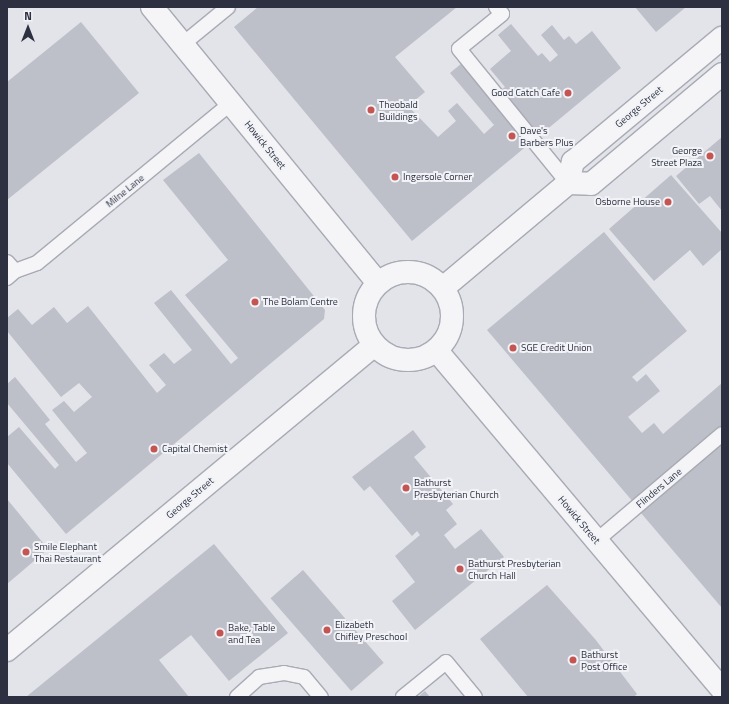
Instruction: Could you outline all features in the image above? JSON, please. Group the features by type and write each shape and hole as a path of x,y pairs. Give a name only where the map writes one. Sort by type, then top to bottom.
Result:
{"street":[{"name":"Howick Street","path":"152,7 378,283"},
{"name":"George Street","path":"568,183 573,162 722,38"},
{"path":"443,288 568,183 591,184 722,74"},
{"path":"404,271 432,278 443,288 450,300 452,320 446,340 437,350 411,361 397,359 374,345 363,320 369,293 378,283 404,271"},
{"name":"George Street","path":"7,650 374,345"},
{"name":"Howick Street","path":"437,350 722,690"}],"lane":[{"path":"183,44 228,7"},
{"path":"496,7 502,14 458,50 568,183"},
{"name":"Milne Lane","path":"10,270 37,262 232,103"},
{"name":"Flinders Lane","path":"596,541 722,434"},
{"path":"403,697 446,662 474,697"},
{"path":"237,697 259,677 284,673 304,677 322,697"}],"building":[{"path":"258,7 457,7 395,57 425,92 408,106 438,137 456,121 448,111 457,103 484,134 494,125 450,73 462,63 529,144 412,241 234,27"},
{"path":"635,7 686,7 656,32"},
{"path":"81,22 139,93 7,200 7,82"},
{"path":"511,24 538,56 542,53 550,62 558,55 541,35 552,25 564,40 569,36 576,44 592,31 621,68 539,136 501,90 505,87 490,69 511,51 498,35"},
{"name":"George Street Plaza","path":"722,137 722,211 710,196 699,204 676,176"},
{"path":"199,153 325,310 324,319 66,534 7,463 7,437 19,427 55,469 59,465 7,403 7,384 15,377 50,420 45,424 76,462 87,453 52,410 64,401 74,412 92,397 79,383 61,397 7,331 7,318 18,309 32,325 54,307 67,323 88,306 157,393 166,385 149,365 164,353 174,364 192,350 154,303 171,290 231,364 238,358 185,295 228,260 163,180"},
{"name":"Osborne House","path":"671,175 722,233 722,249 703,266 690,250 654,281 609,229"},
{"path":"604,232 687,331 632,377 637,382 646,374 660,391 628,417 642,433 654,423 663,434 722,383 722,427 634,503 487,330"},
{"path":"413,430 426,447 414,457 453,504 446,510 457,524 444,535 455,549 481,529 504,557 415,630 392,601 415,582 395,556 420,535 417,531 412,536 370,486 364,491 352,477"},
{"path":"722,444 722,608 641,513"},
{"path":"7,499 48,549 7,584"},
{"path":"214,544 288,633 229,681 191,635 159,660 189,697 26,697"},
{"name":"Elizabeth Chifley Preschool","path":"303,570 384,663 351,691 271,598"},
{"path":"547,585 595,639 637,694 634,697 528,697 480,639"},
{"path":"425,691 430,697 418,697"}],"place":[{"name":"Good Catch Cafe","path":"568,93"},
{"name":"Theobald Buildings","path":"371,110"},
{"name":"Dave's Barbers Plus","path":"512,136"},
{"name":"George Street Plaza","path":"710,156"},
{"name":"Ingersole Corner","path":"395,177"},
{"name":"Osborne House","path":"668,202"},
{"name":"The Bolam Centre","path":"255,302"},
{"name":"SGE Credit Union","path":"513,348"},
{"name":"Capital Chemist","path":"154,449"},
{"name":"Bathurst Presbyterian Church","path":"406,488"},
{"name":"Smile Elephant Thai Restaurant","path":"26,552"},
{"name":"Bathurst Presbyterian Church Hall","path":"460,569"},
{"name":"Elizabeth Chifley Preschool","path":"327,630"},
{"name":"Bake, Table and Tea","path":"220,633"},
{"name":"Bathurst Post Office","path":"573,660"}]}
